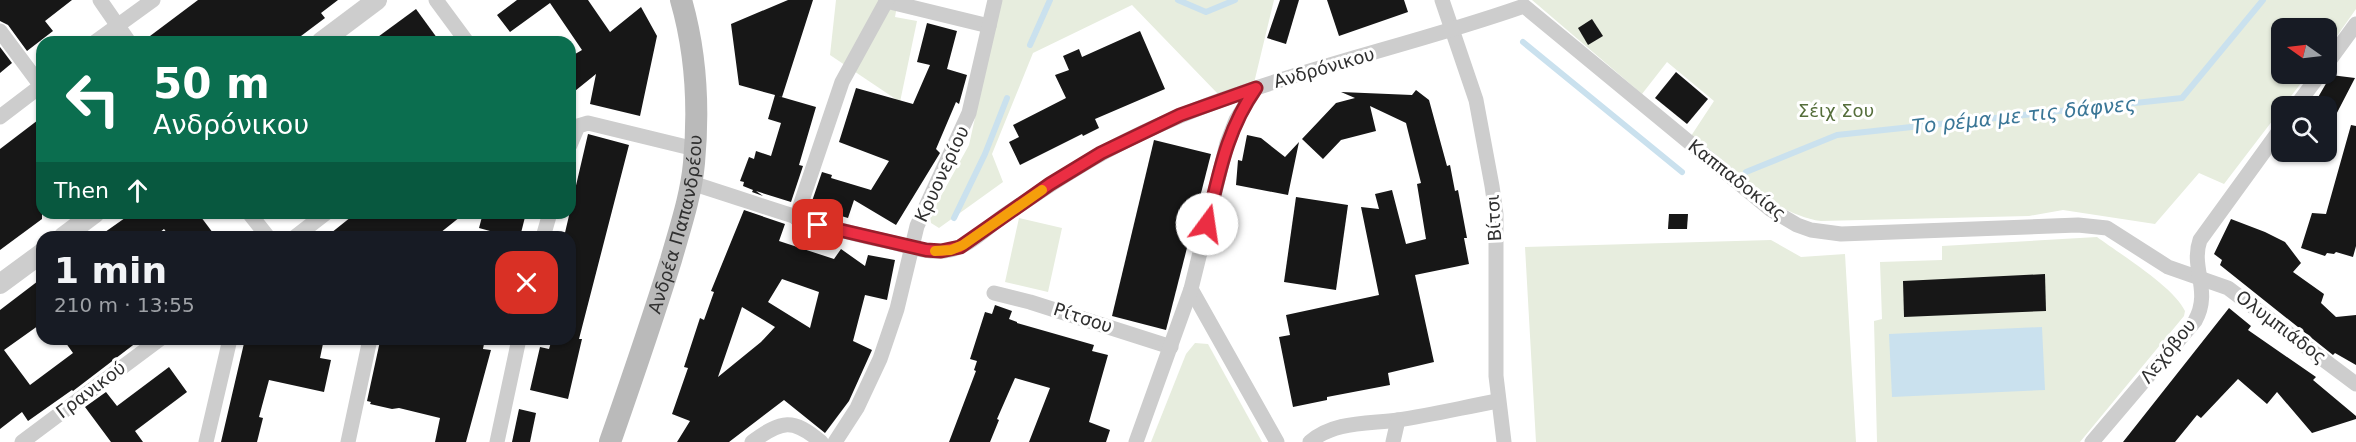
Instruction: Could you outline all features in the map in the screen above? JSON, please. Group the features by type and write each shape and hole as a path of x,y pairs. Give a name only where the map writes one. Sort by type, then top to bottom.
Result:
{"main road":[{"name":"Ανδρέα Παπανδρέου","path":"610,442 660,296 691,183 695,149 694,74 688,28 681,0"}],"street":[{"path":"100,0 125,36"},
{"path":"103,36 153,0"},
{"path":"329,36 377,0"},
{"path":"436,0 462,36"},
{"name":"Κρυονερίου","path":"835,442 857,408 880,359 897,309 917,226 969,113 995,0"},
{"name":"Βίτσι","path":"1442,0 1476,100 1496,214 1496,356 1498,401 1504,442"},
{"path":"796,218 842,82 886,1 989,26"},
{"name":"Καππαδοκίας","path":"1453,30 1520,3 1744,189 1797,225 1826,233 1841,234 2078,225 2101,227 2115,232 2168,267 2201,278"},
{"path":"2337,50 2356,24"},
{"name":"Ανδρόνικου","path":"912,247 936,251 960,247 1050,184 1101,153 1180,115 1256,88 1453,30"},
{"path":"0,31 36,78"},
{"path":"1136,442 1191,289 1227,143 1236,120 1256,88"},
{"path":"0,117 36,89"},
{"path":"576,131 578,126 588,123 695,149"},
{"name":"Λεχόβου","path":"2092,442 2195,321 2203,301 2197,255 2200,240 2271,142"},
{"path":"691,183 830,229 912,247"},
{"path":"71,231 87,219"},
{"path":"254,219 263,231"},
{"path":"303,231 318,219"},
{"path":"0,284 36,257"},
{"name":"Ολυμπιάδος","path":"2201,278 2237,294 2356,384"},
{"path":"1191,289 1276,442"},
{"name":"Ρίτσου","path":"994,293 1040,304 1171,347"},
{"name":"Γρανικού","path":"22,442 152,345"},
{"path":"206,442 229,345"},
{"path":"348,442 369,345"},
{"path":"497,442 518,345"},
{"path":"1310,442 1336,428 1398,420 1498,401"},
{"path":"1393,442 1398,420"},
{"path":"752,442 772,430 788,424 796,424 821,442"}],"green space":[{"path":"836,0 898,0 895,17 917,21 900,102 830,55"},
{"path":"1001,0 1274,0 1254,83 1218,94 1132,5 1033,53 992,154 1003,182 939,228 931,223 930,216 969,145"},
{"name":"Σέιχ Σου","path":"1532,0 2356,0 2356,9 2337,36 2337,18 2271,18 2271,84 2300,84 2291,96 2271,96 2271,122 2224,184 2199,173 2155,224 2063,210 2029,216 1821,221 1803,217 1785,209 1752,188 1691,136 1714,101 1667,62 1642,94"},
{"path":"1019,218 1062,228 1048,292 1005,282"},
{"path":"2097,237 2170,292 2185,311 2184,316 2080,442 1877,442 1874,321 1882,319 1880,262 1942,260 1942,246"},
{"path":"1771,240 1801,257 1845,254 1856,442 1536,442 1525,247"},
{"path":"1195,343 1208,344 1262,442 1151,442 1186,354"}],"water":[{"path":"2042,327 2045,390 1892,397 1889,334"}],"building":[{"path":"0,0 72,0 45,21 53,31 46,36 36,36 36,44 27,51 8,25 0,21"},
{"path":"198,0 338,0 321,13 325,18 301,36 150,36"},
{"path":"517,0 588,0 610,32 641,7 657,36 640,116 590,104 596,74 576,90 576,54 582,50 576,41 576,36 572,36 550,3 510,32 497,15"},
{"path":"788,0 813,0 782,97 778,96 816,107 799,165 803,166 791,202 756,191 763,196 752,192 753,190 743,186 744,182 740,181 749,157 754,159 756,151 771,156 781,123 768,119 775,95 739,85 731,24"},
{"path":"1280,0 1299,0 1286,44 1267,38"},
{"path":"1327,0 1404,0 1408,12 1339,36"},
{"path":"416,9 436,36 379,36"},
{"path":"1592,19 1603,36 1588,45 1578,28"},
{"path":"927,23 957,31 947,69 967,75 959,104 956,102 936,149 940,153 896,225 854,200 848,218 810,207 822,172 832,175 831,178 871,190 889,161 839,142 856,88 913,104 930,65 917,62"},
{"path":"1140,31 1165,89 1095,119 1099,128 1020,165 1009,142 1019,137 1013,125 1066,98 1055,75 1069,70 1063,56 1079,49 1082,57"},
{"path":"0,47 12,63 0,73"},
{"path":"1676,72 1708,99 1687,124 1655,98"},
{"path":"2337,76 2355,78 2337,113 2337,96 2319,96 2326,84 2337,84"},
{"path":"1416,90 1429,100 1447,166 1450,165 1455,191 1458,190 1467,238 1464,238 1469,264 1415,275 1434,362 1388,373 1390,385 1327,397 1327,400 1293,407 1279,337 1290,335 1286,315 1379,295 1361,207 1379,209 1375,194 1392,190 1406,244 1426,239 1417,184 1421,183 1406,123 1370,106 1376,131 1341,140 1323,159 1302,139 1336,103 1355,98 1341,92 1412,95"},
{"path":"36,122 36,219 42,219 0,250 0,149"},
{"path":"2351,125 2356,126 2356,246 2353,257 2336,252 2327,253 2325,256 2301,248 2312,213 2326,214"},
{"path":"588,134 629,145 579,339 582,339 568,399 530,390 540,347 549,349 550,345 576,345 576,231 565,231 568,219 576,219 576,186"},
{"path":"1247,135 1261,138 1285,157 1299,142 1288,195 1236,185 1238,160 1242,161"},
{"path":"1154,140 1211,154 1166,330 1112,316"},
{"path":"1296,197 1348,205 1336,290 1284,282"},
{"path":"744,210 785,224 779,241 834,259 841,249 865,266 868,255 895,260 887,300 865,295 853,341 872,350 849,401 825,433 784,400 729,442 677,442 690,421 672,414 688,368 684,367 700,318 704,320 714,292 711,291","holes":["782,279 819,292 810,328 768,302","742,307 775,327 761,342 718,377"]},
{"path":"1669,214 1688,214 1687,229 1668,229"},
{"path":"124,219 202,219 212,231 166,231 164,229 162,231 106,231"},
{"path":"348,219 458,219 442,231 334,231"},
{"path":"481,219 524,219 522,231 490,231 479,228"},
{"path":"2231,219 2285,242 2301,263 2293,272 2324,294 2321,303 2336,317 2356,315 2356,365 2335,353 2333,355 2220,265 2222,260 2214,254"},
{"path":"2045,274 2046,311 1904,317 1903,281"},
{"path":"36,283 36,327 4,350 30,385 73,353 67,345 133,345 73,391 28,421 22,412 0,429 0,310"},
{"path":"995,305 1012,311 1009,319 1017,323 1094,345 1092,351 1108,355 1089,422 1110,430 1106,442 1029,442 1050,388 1015,378 997,419 999,420 990,442 949,442 976,371 974,370 977,361 970,359 985,312 992,314"},
{"path":"2229,308 2251,326 2248,330 2316,377 2313,380 2356,416 2356,419 2312,433 2277,392 2267,404 2238,379 2201,418 2197,415 2175,442 2123,442"},
{"path":"244,345 323,345 320,358 331,360 324,392 269,380 259,417 263,418 257,442 221,442"},
{"path":"379,345 484,345 483,349 491,350 466,442 435,442 440,418 370,404 371,402 367,401"},
{"path":"169,367 187,392 135,431 143,442 111,442 85,407 106,392 117,406"},
{"path":"519,409 536,413 530,442 512,442"}],"waterway":[{"path":"1030,45 1050,0"},
{"path":"1178,0 1206,12 1235,0"},
{"name":"Το ρέμα με τις δάφνες","path":"1746,172 1837,135 2182,98 2263,0"},
{"path":"1523,42 1682,172"},
{"path":"954,218 985,154 1007,98"}],"slow traffic":[{"path":"935,251 951,250 963,245 1042,190"}],"route":[{"path":"818,225 926,250 955,249 1050,184 1101,153 1180,115 1256,88 1236,120 1227,143 1207,224"}]}
